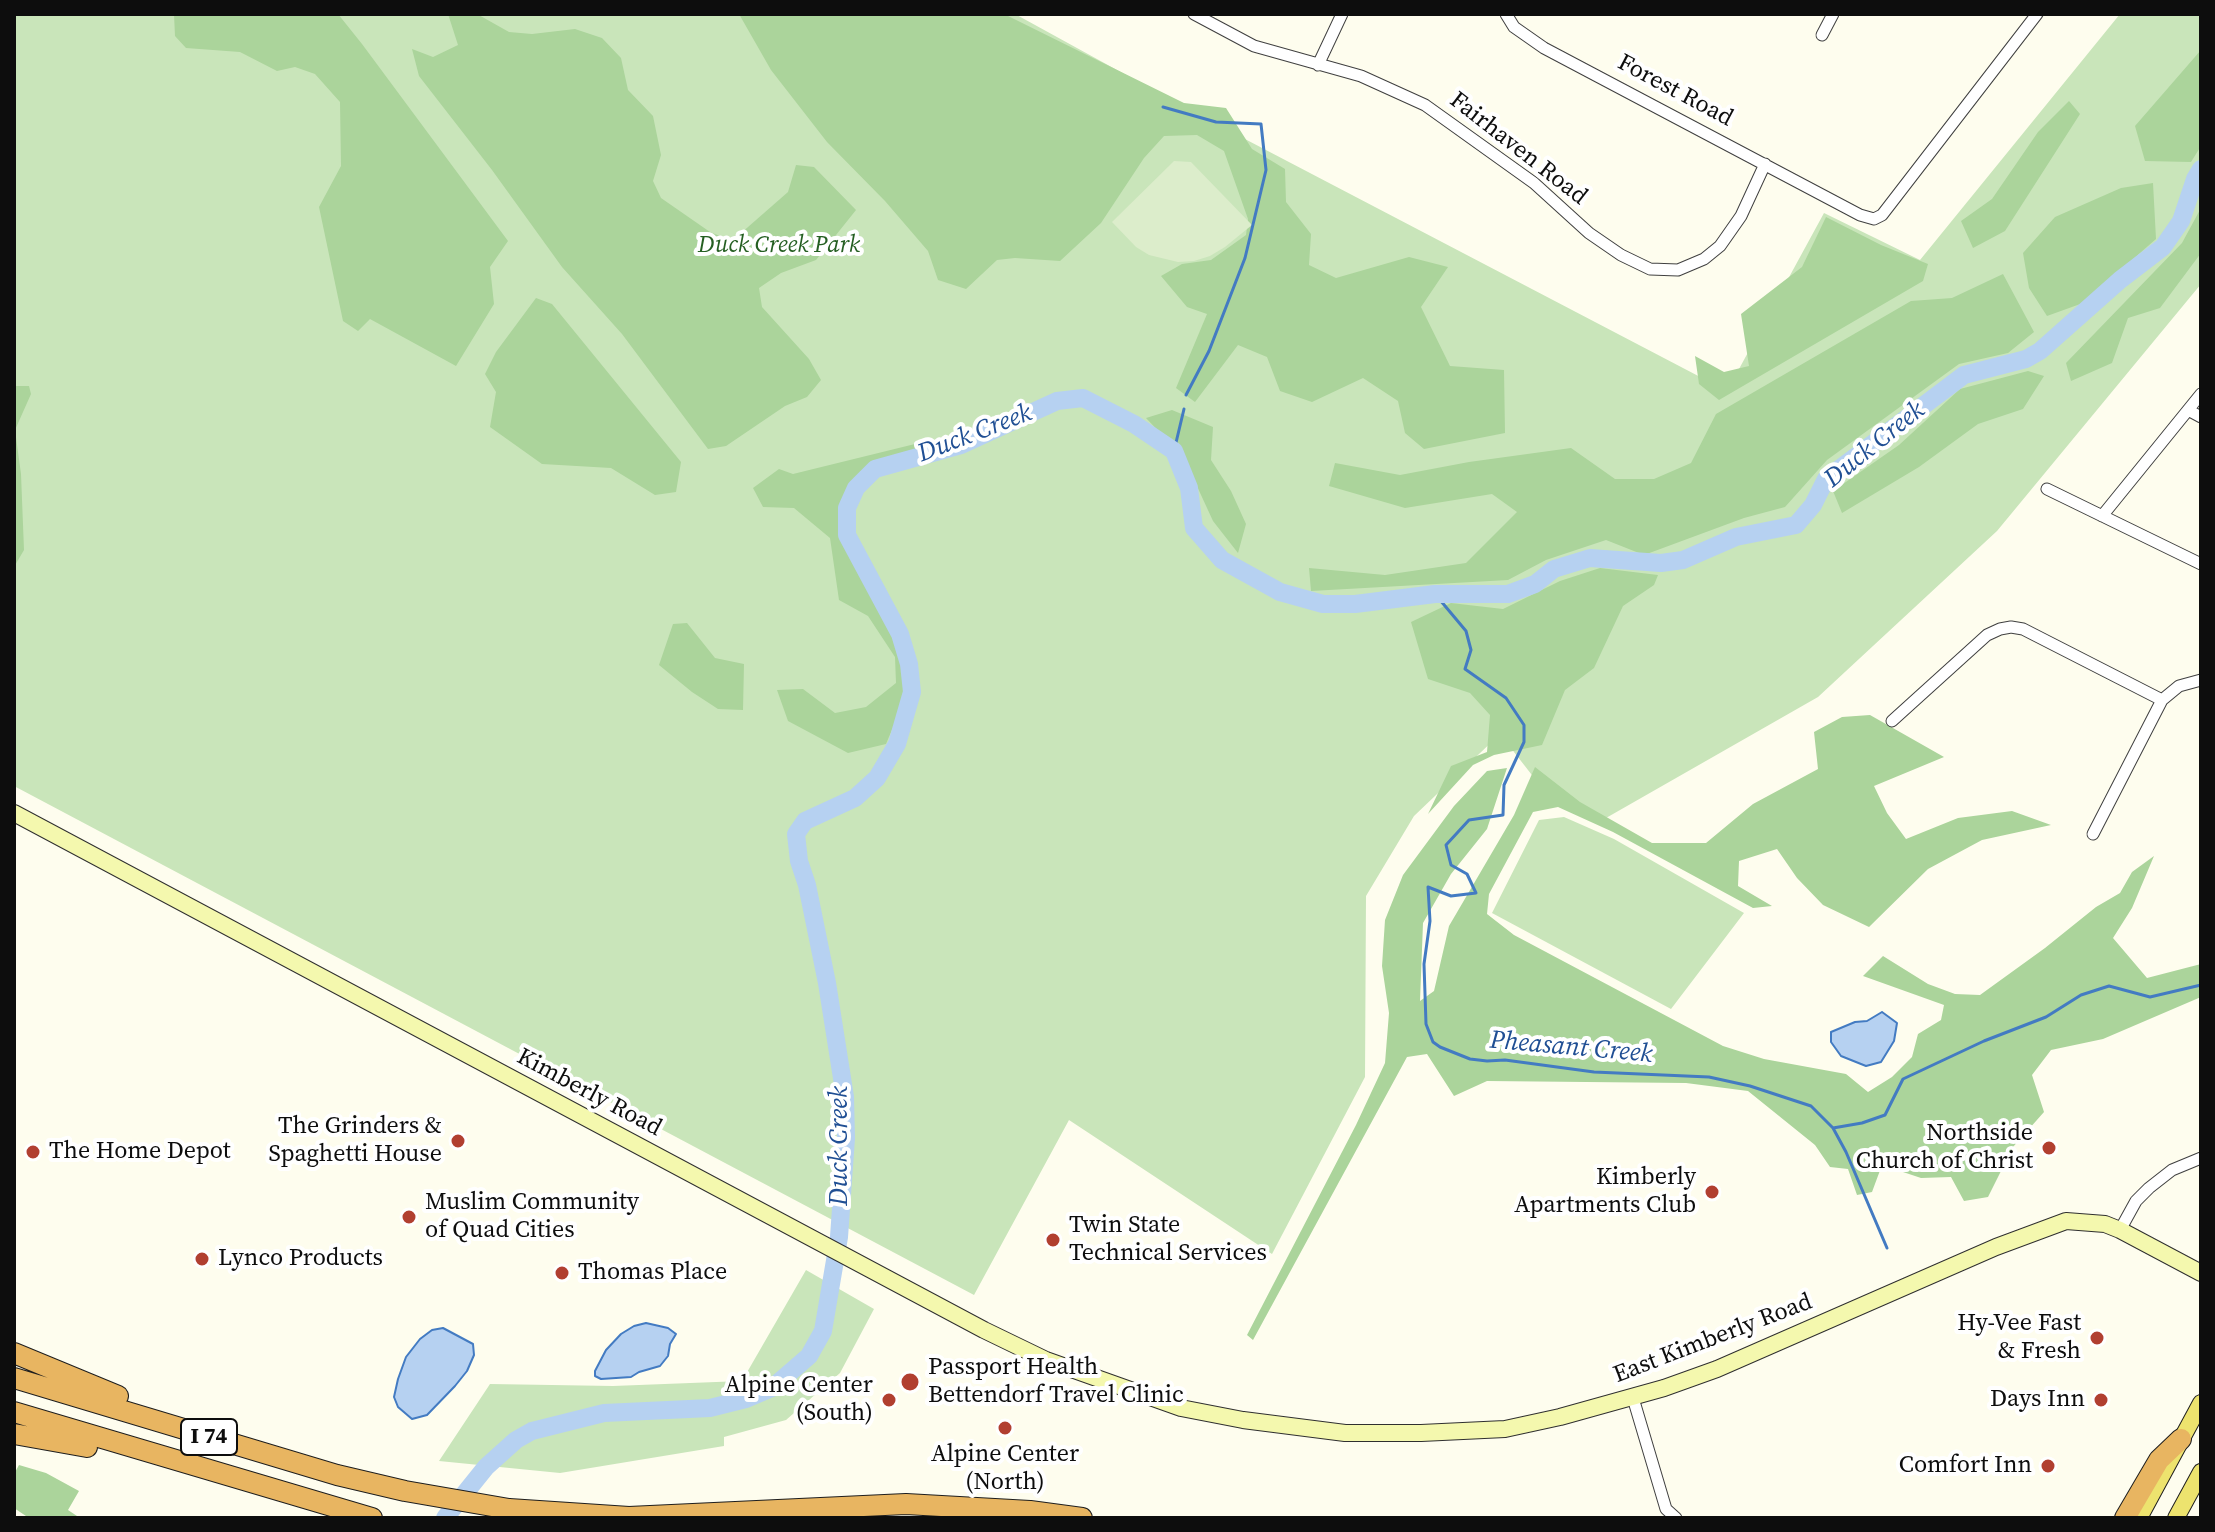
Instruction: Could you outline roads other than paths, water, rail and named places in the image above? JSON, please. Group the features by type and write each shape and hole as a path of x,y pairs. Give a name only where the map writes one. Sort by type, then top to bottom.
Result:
{"highway":[{"path":"14,1353 72,1379 167,1413 213,1438"},
{"name":"I 74","path":"14,1378 337,1475 477,1504 629,1517 906,1504 1030,1511 1082,1518"},
{"name":"I 74","path":"14,1412 372,1518"},
{"path":"14,1434 132,1458 170,1459"},
{"path":"2125,1518 2159,1460 2181,1439"}],"main road":[{"name":"Kimberly Road","path":"14,813 872,1272 1046,1360 1149,1398"},
{"name":"East Kimberly Road","path":"1149,1398 1181,1408 1295,1428 1345,1433 1403,1434 1505,1429 1597,1409 1717,1369 2066,1221 2082,1221 2120,1230 2201,1273"},
{"path":"2139,1518 2201,1403"},
{"path":"2176,1518 2201,1472"}],"street":[{"name":"Fairhaven Road","path":"1194,14 1254,46 1361,76 1425,105 1534,183 1589,233 1621,255 1650,269 1678,270 1704,259 1720,246 1741,216 1765,164"},
{"path":"1318,65 1342,14"},
{"name":"Forest Road","path":"1506,14 1514,27 1544,48 1831,200 1874,219 1882,215 2037,14"},
{"path":"1822,35 1833,14"},
{"path":"2102,516 2201,394"},
{"path":"2188,410 2201,417"},
{"path":"2047,489 2201,564"},
{"path":"1892,721 1987,635 2011,627 2023,629 2162,700"},
{"path":"2093,834 2162,700 2179,686 2201,680"},
{"path":"2120,1230 2136,1201 2149,1188 2172,1170 2201,1158"},
{"path":"1633,1398 1666,1509 1676,1518"}],"water":[{"path":"1882,1012 1897,1023 1894,1041 1881,1062 1866,1066 1841,1056 1831,1042 1831,1032 1855,1022 1867,1021"},
{"path":"646,1323 668,1328 676,1334 668,1356 660,1366 631,1377 601,1379 595,1376 606,1350 621,1334"},
{"path":"443,1328 473,1344 474,1355 467,1371 427,1415 412,1419 398,1407 394,1397 398,1379 406,1357 420,1339 432,1330"}],"waterway":[{"path":"1163,107 1216,122 1261,124 1266,170 1245,258 1209,351 1186,395"},
{"name":"Duck Creek","path":"445,1518 486,1467 516,1440 532,1431 604,1413 710,1408 746,1399 772,1388 809,1356 823,1331 839,1237 846,1138 845,1097 827,983 807,885 799,861 796,834 805,821 855,798 877,778 897,744 912,692 909,664 900,634 847,535 847,508 856,488 875,469 961,445 1057,401 1083,398 1134,424 1174,451 1189,488 1194,528 1222,560 1280,592 1323,604 1355,604 1435,594 1508,594 1535,584 1554,569 1590,558 1661,563 1683,560 1736,537 1796,525 1813,505 1826,479 1964,375 2026,359 2040,351 2120,280 2163,247 2181,221 2201,169"},
{"path":"1174,451 1184,409"},
{"name":"Pheasant Creek","path":"1435,594 1466,631 1471,650 1465,669 1506,698 1524,725 1524,742 1504,785 1503,815 1469,820 1446,845 1451,865 1467,874 1476,893 1451,896 1428,887 1430,921 1424,964 1426,1024 1433,1042 1440,1047 1470,1059 1487,1061 1505,1060 1594,1072 1709,1077 1750,1086 1811,1106 1833,1128 1885,1115 1903,1079 1984,1041 2046,1017 2081,995 2109,986 2150,997 2201,985"},
{"path":"1833,1128 1887,1248"}],"place":[{"name":"The Grinders & Spaghetti House","path":"458,1141"},
{"name":"Northside Church of Christ","path":"2049,1148"},
{"name":"The Home Depot","path":"33,1152"},
{"name":"Kimberly Apartments Club","path":"1712,1192"},
{"name":"Muslim Community of Quad Cities","path":"409,1217"},
{"name":"Twin State Technical Services","path":"1053,1240"},
{"name":"Lynco Products","path":"202,1259"},
{"name":"Thomas Place","path":"562,1273"},
{"name":"Hy-Vee Fast & Fresh","path":"2097,1338"},
{"name":"Passport Health Bettendorf Travel Clinic","path":"910,1382"},
{"name":"Alpine Center (South)","path":"889,1400"},
{"name":"Days Inn","path":"2101,1400"},
{"name":"Alpine Center (North)","path":"1005,1428"},
{"name":"Comfort Inn","path":"2048,1466"}],"park label":[{"name":"Duck Creek Park","path":"779,246"}]}
